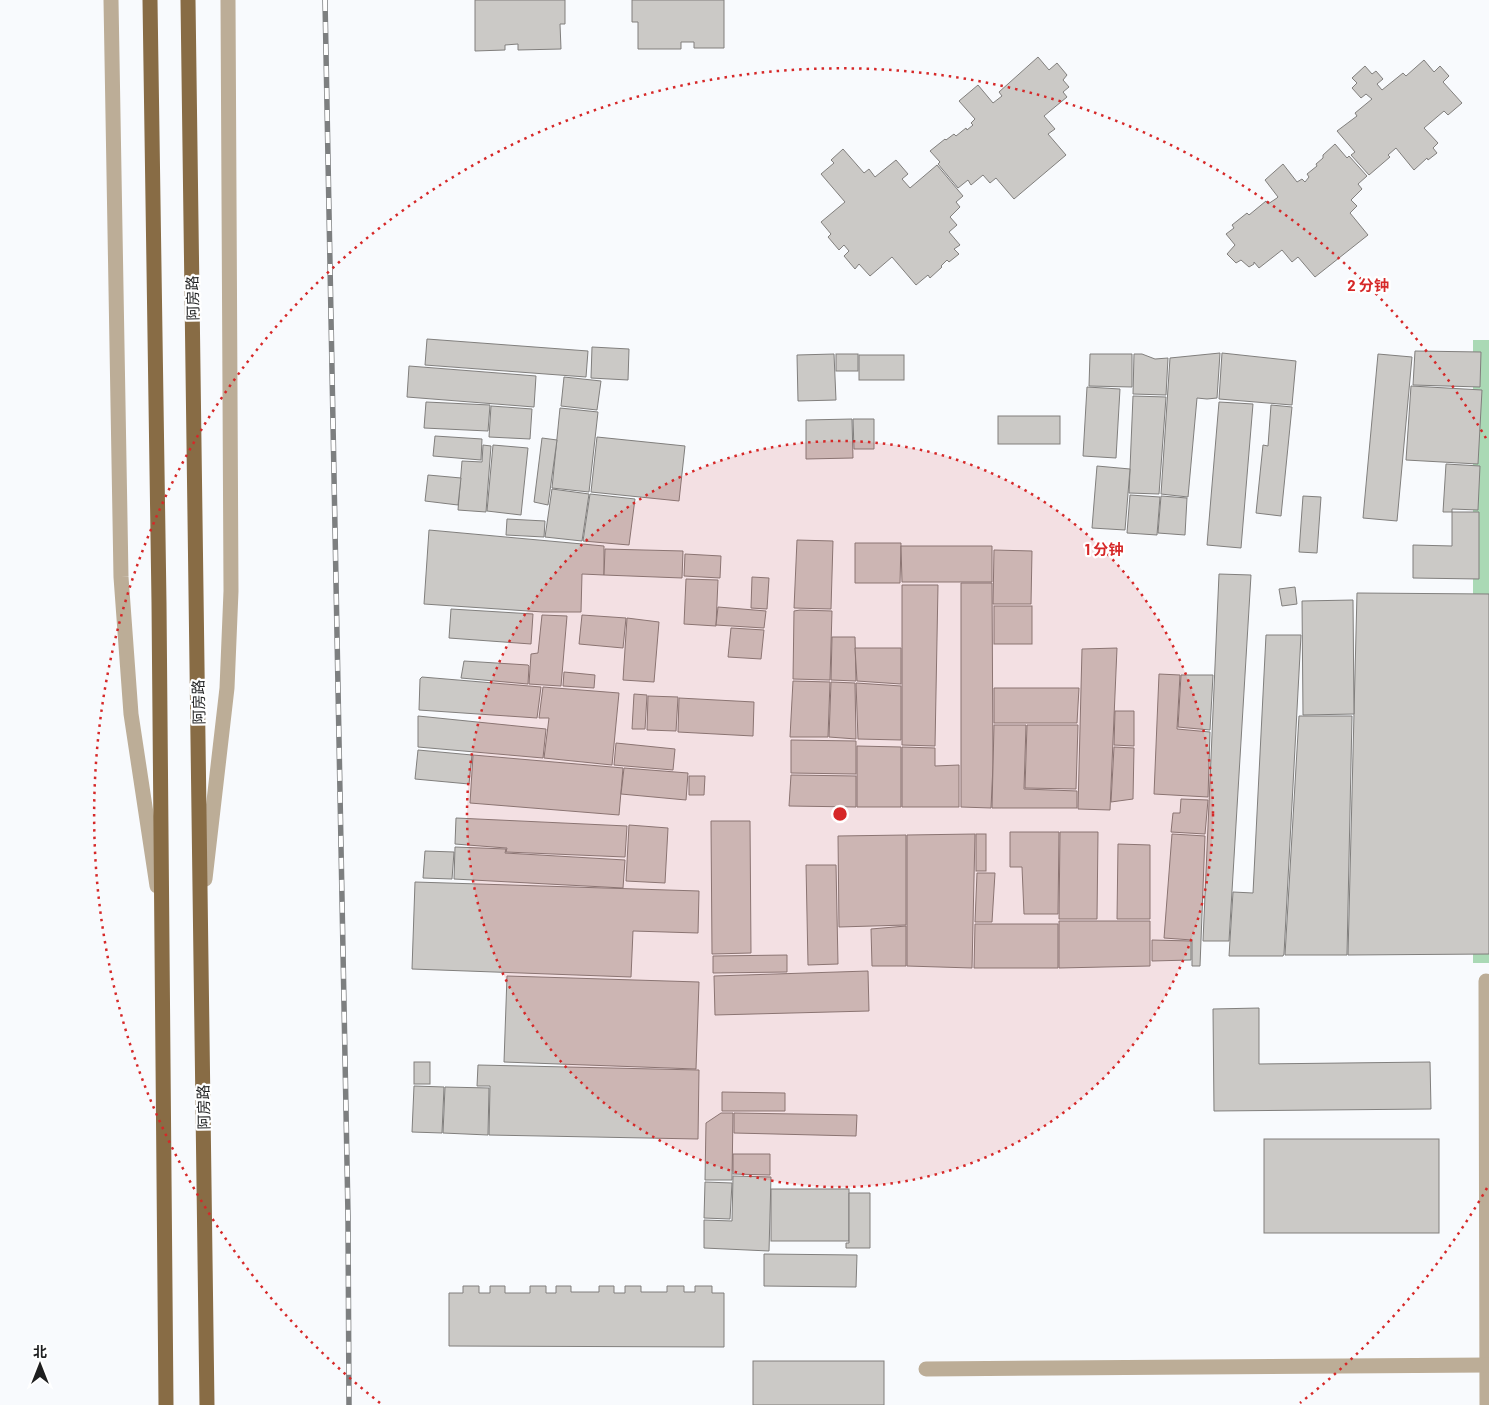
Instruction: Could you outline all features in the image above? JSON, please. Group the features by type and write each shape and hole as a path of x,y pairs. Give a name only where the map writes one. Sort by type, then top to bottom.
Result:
{"main road":[{"path":"150,0 159,603 166,1405"},
{"name":"阿房路","path":"188,0 207,1405"}],"street":[{"path":"111,0 122,576 131,714 161,917"},
{"path":"200,915 227,688 231,591 228,0"},
{"path":"1486,981 1487,1405"},
{"path":"926,1369 1487,1365"}],"green space":[{"path":"1473,340 1489,340 1489,963 1473,963"}],"building":[{"path":"475,0 565,0 565,24 560,24 561,49 518,50 518,44 505,45 505,50 475,51"},
{"path":"632,0 724,0 724,48 694,48 694,42 681,42 681,49 638,49 638,22 632,22"},
{"path":"1038,57 1049,70 1057,63 1067,75 1063,80 1069,87 1063,92 1067,97 1044,116 1055,129 1048,134 1066,155 1014,199 996,178 990,183 983,175 971,185 968,180 958,188 930,151 945,139 954,134 956,136 973,125 971,123 975,119 959,101 978,85 993,103 1002,96 999,92"},
{"path":"1424,60 1434,72 1440,66 1449,76 1443,82 1462,103 1448,115 1444,111 1424,128 1438,143 1433,148 1437,153 1428,160 1427,158 1414,170 1396,148 1388,155 1390,157 1369,175 1351,155 1355,152 1337,131 1357,116 1355,113 1372,99 1366,94 1361,98 1352,88 1357,83 1352,78 1365,66 1372,74 1376,71 1383,79 1377,84 1382,90 1403,73 1406,76"},
{"path":"1335,144 1367,176 1358,184 1362,189 1351,200 1357,206 1350,213 1368,235 1315,277 1298,257 1292,262 1282,250 1259,268 1254,262 1249,267 1241,260 1236,263 1227,254 1235,245 1226,234 1234,228 1232,225 1247,213 1249,215 1266,201 1268,204 1278,197 1265,180 1283,164 1297,182 1302,179 1305,182 1309,177 1307,174 1317,166 1316,164 1323,158 1323,155"},
{"path":"843,149 864,173 869,169 875,177 896,160 908,174 902,179 910,188 937,165 963,196 956,202 960,207 950,217 957,225 949,232 960,245 954,249 959,254 949,262 947,260 930,278 928,275 916,285 892,257 870,276 859,264 855,269 844,256 849,251 844,245 839,250 828,237 831,234 821,222 845,202 821,174 834,163 831,160"},
{"path":"427,339 588,351 586,377 425,365"},
{"path":"592,347 629,349 628,380 591,378"},
{"path":"1415,351 1481,352 1480,387 1413,385"},
{"path":"1220,353 1217,398 1197,398 1188,497 1161,494 1170,358"},
{"path":"1222,353 1296,361 1292,405 1219,399"},
{"path":"834,354 836,400 798,401 797,355"},
{"path":"836,354 858,354 858,371 836,371"},
{"path":"1090,354 1132,354 1132,387 1089,386"},
{"path":"1134,354 1142,354 1155,359 1168,358 1166,395 1133,394"},
{"path":"1378,354 1412,357 1397,521 1363,518"},
{"path":"859,355 904,355 904,380 859,380"},
{"path":"409,366 536,376 534,407 407,397"},
{"path":"564,377 601,381 597,410 561,406"},
{"path":"1411,386 1482,390 1478,464 1406,460"},
{"path":"1087,387 1120,389 1116,458 1083,456"},
{"path":"1133,396 1166,397 1159,494 1129,493"},
{"path":"426,402 490,405 488,431 424,428"},
{"path":"1219,402 1253,404 1241,548 1207,545"},
{"path":"1271,405 1292,407 1281,516 1256,513 1263,445 1268,446"},
{"path":"491,406 532,409 530,439 489,437"},
{"path":"560,408 598,412 589,492 552,488"},
{"path":"998,416 1060,416 1060,444 998,444"},
{"path":"852,419 853,458 806,459 806,420"},
{"path":"853,419 874,419 874,449 854,449"},
{"path":"435,436 482,439 481,460 433,456"},
{"path":"597,437 685,446 679,501 591,492"},
{"path":"542,438 557,440 548,505 534,502"},
{"path":"483,445 491,446 486,512 458,510 462,461 482,462"},
{"path":"493,445 528,448 521,515 487,511"},
{"path":"1446,464 1480,466 1478,510 1452,509 1452,512 1443,512"},
{"path":"1097,466 1130,469 1125,530 1092,528"},
{"path":"428,475 461,478 458,505 425,501"},
{"path":"552,489 589,494 582,541 545,537"},
{"path":"590,494 635,499 629,545 583,541"},
{"path":"1130,495 1160,497 1157,535 1127,533"},
{"path":"1161,496 1187,498 1185,535 1158,533"},
{"path":"1303,496 1321,497 1317,553 1299,552"},
{"path":"1452,512 1479,512 1479,579 1413,578 1413,545 1452,546"},
{"path":"507,519 545,521 544,537 506,535"},
{"path":"429,530 604,546 604,575 582,574 581,612 543,612 424,604"},
{"path":"797,540 833,541 831,609 794,608"},
{"path":"855,543 901,543 900,583 855,583"},
{"path":"901,546 992,546 992,582 902,582"},
{"path":"605,549 683,551 682,578 604,575"},
{"path":"994,550 1032,551 1031,604 993,604"},
{"path":"685,554 721,556 720,578 684,576"},
{"path":"1219,574 1251,575 1229,941 1203,941"},
{"path":"752,577 769,578 767,609 751,608"},
{"path":"686,579 718,580 716,626 684,624"},
{"path":"961,583 992,583 993,765 991,808 961,807"},
{"path":"902,585 938,585 935,746 902,745"},
{"path":"1295,587 1297,604 1282,606 1279,589"},
{"path":"1357,593 1489,594 1489,954 1348,955"},
{"path":"1353,600 1354,714 1303,715 1302,601"},
{"path":"994,606 1032,606 1032,644 994,644"},
{"path":"718,607 766,611 764,628 716,625"},
{"path":"451,609 533,614 531,644 449,638"},
{"path":"794,611 832,611 830,680 793,679"},
{"path":"542,615 567,616 561,686 529,684 531,654 538,653"},
{"path":"582,615 626,618 623,648 579,644"},
{"path":"627,618 659,622 654,682 623,680"},
{"path":"731,628 764,630 761,659 728,657"},
{"path":"1266,635 1301,635 1284,954 1283,956 1229,956 1233,892 1253,893"},
{"path":"832,637 855,637 856,681 831,680"},
{"path":"855,648 901,648 901,684 857,681"},
{"path":"1117,648 1110,810 1078,809 1082,649"},
{"path":"464,661 528,665 528,684 461,678"},
{"path":"564,672 595,675 594,688 563,686"},
{"path":"1159,674 1180,675 1177,729 1210,732 1208,797 1154,794"},
{"path":"1181,675 1213,675 1210,730 1178,727"},
{"path":"422,677 541,687 537,718 419,710 420,679"},
{"path":"793,681 830,682 828,737 790,737"},
{"path":"831,682 855,683 856,739 829,737"},
{"path":"856,683 901,686 901,740 858,739"},
{"path":"543,687 619,693 612,765 544,758 549,718 539,718"},
{"path":"994,688 1079,688 1077,723 994,723"},
{"path":"634,694 647,695 645,729 632,729"},
{"path":"648,696 678,697 676,731 647,730"},
{"path":"679,698 754,702 753,736 678,732"},
{"path":"1115,711 1134,711 1134,746 1114,745"},
{"path":"418,716 546,729 543,758 418,747"},
{"path":"1299,716 1352,716 1347,955 1285,955"},
{"path":"994,725 1026,725 1024,789 1077,791 1077,808 992,808"},
{"path":"1027,725 1078,725 1076,789 1025,788"},
{"path":"791,740 856,741 856,774 791,773"},
{"path":"616,743 675,749 673,770 614,765"},
{"path":"857,746 901,747 901,807 857,807"},
{"path":"902,747 935,748 935,766 959,765 959,807 902,807"},
{"path":"1114,747 1134,748 1133,799 1111,802"},
{"path":"418,750 472,755 469,784 415,779"},
{"path":"473,755 623,768 619,815 470,803"},
{"path":"624,768 688,773 686,800 621,794"},
{"path":"791,775 856,776 856,807 789,806"},
{"path":"689,776 705,776 704,795 689,795"},
{"path":"1181,799 1208,800 1205,834 1171,832 1173,813 1180,813"},
{"path":"456,818 627,826 625,857 506,852 507,848 455,844"},
{"path":"711,821 750,821 751,953 712,954"},
{"path":"629,825 668,828 665,883 626,881"},
{"path":"1010,832 1059,832 1058,914 1024,914 1022,867 1010,867"},
{"path":"1060,832 1098,832 1097,919 1059,919"},
{"path":"975,834 972,968 907,966 907,835"},
{"path":"976,834 986,834 986,871 976,871"},
{"path":"1172,834 1205,836 1200,966 1192,966 1192,940 1164,938"},
{"path":"906,835 906,925 839,927 838,836"},
{"path":"1118,844 1150,845 1150,919 1117,919"},
{"path":"455,847 506,849 505,853 625,860 623,888 454,879"},
{"path":"425,851 454,852 452,879 423,878"},
{"path":"806,865 836,865 838,964 808,965"},
{"path":"977,873 995,873 992,922 975,922"},
{"path":"415,882 699,891 698,933 633,931 631,977 412,969"},
{"path":"1059,921 1150,921 1150,966 1059,968"},
{"path":"975,924 1058,924 1058,968 974,968"},
{"path":"906,926 906,966 872,966 871,929"},
{"path":"1152,940 1191,941 1191,960 1152,961"},
{"path":"787,955 787,972 713,973 713,956"},
{"path":"868,971 869,1011 715,1015 714,976"},
{"path":"507,976 699,982 696,1069 504,1062"},
{"path":"1259,1008 1259,1064 1430,1062 1431,1109 1214,1111 1213,1009"},
{"path":"414,1062 430,1062 430,1084 414,1084"},
{"path":"478,1065 699,1070 698,1139 489,1135 490,1086 477,1086"},
{"path":"414,1086 444,1087 442,1133 412,1132"},
{"path":"445,1087 489,1088 488,1135 443,1133"},
{"path":"722,1092 785,1093 785,1111 722,1111"},
{"path":"721,1113 733,1113 732,1180 705,1180 706,1123"},
{"path":"734,1113 857,1115 856,1136 734,1133"},
{"path":"1264,1139 1439,1139 1439,1233 1264,1233"},
{"path":"733,1154 770,1154 770,1175 733,1174"},
{"path":"733,1176 771,1177 769,1251 704,1248 704,1220 732,1221"},
{"path":"705,1182 732,1183 730,1219 704,1218"},
{"path":"771,1189 849,1189 849,1241 771,1241"},
{"path":"849,1193 870,1193 870,1248 846,1248 846,1243 849,1243"},
{"path":"764,1254 857,1255 856,1287 764,1286"},
{"path":"463,1286 479,1286 479,1293 490,1293 490,1286 505,1286 505,1293 530,1293 530,1286 546,1286 546,1293 556,1293 556,1286 571,1286 571,1292 599,1292 599,1286 614,1286 614,1293 625,1293 625,1286 641,1286 641,1292 667,1292 667,1286 684,1286 684,1292 695,1292 695,1286 712,1286 712,1293 724,1293 724,1347 449,1346 449,1293 463,1293"},
{"path":"753,1361 884,1361 884,1405 753,1405"}],"railway":[{"path":"325,0 348,1216 349,1405"}]}
